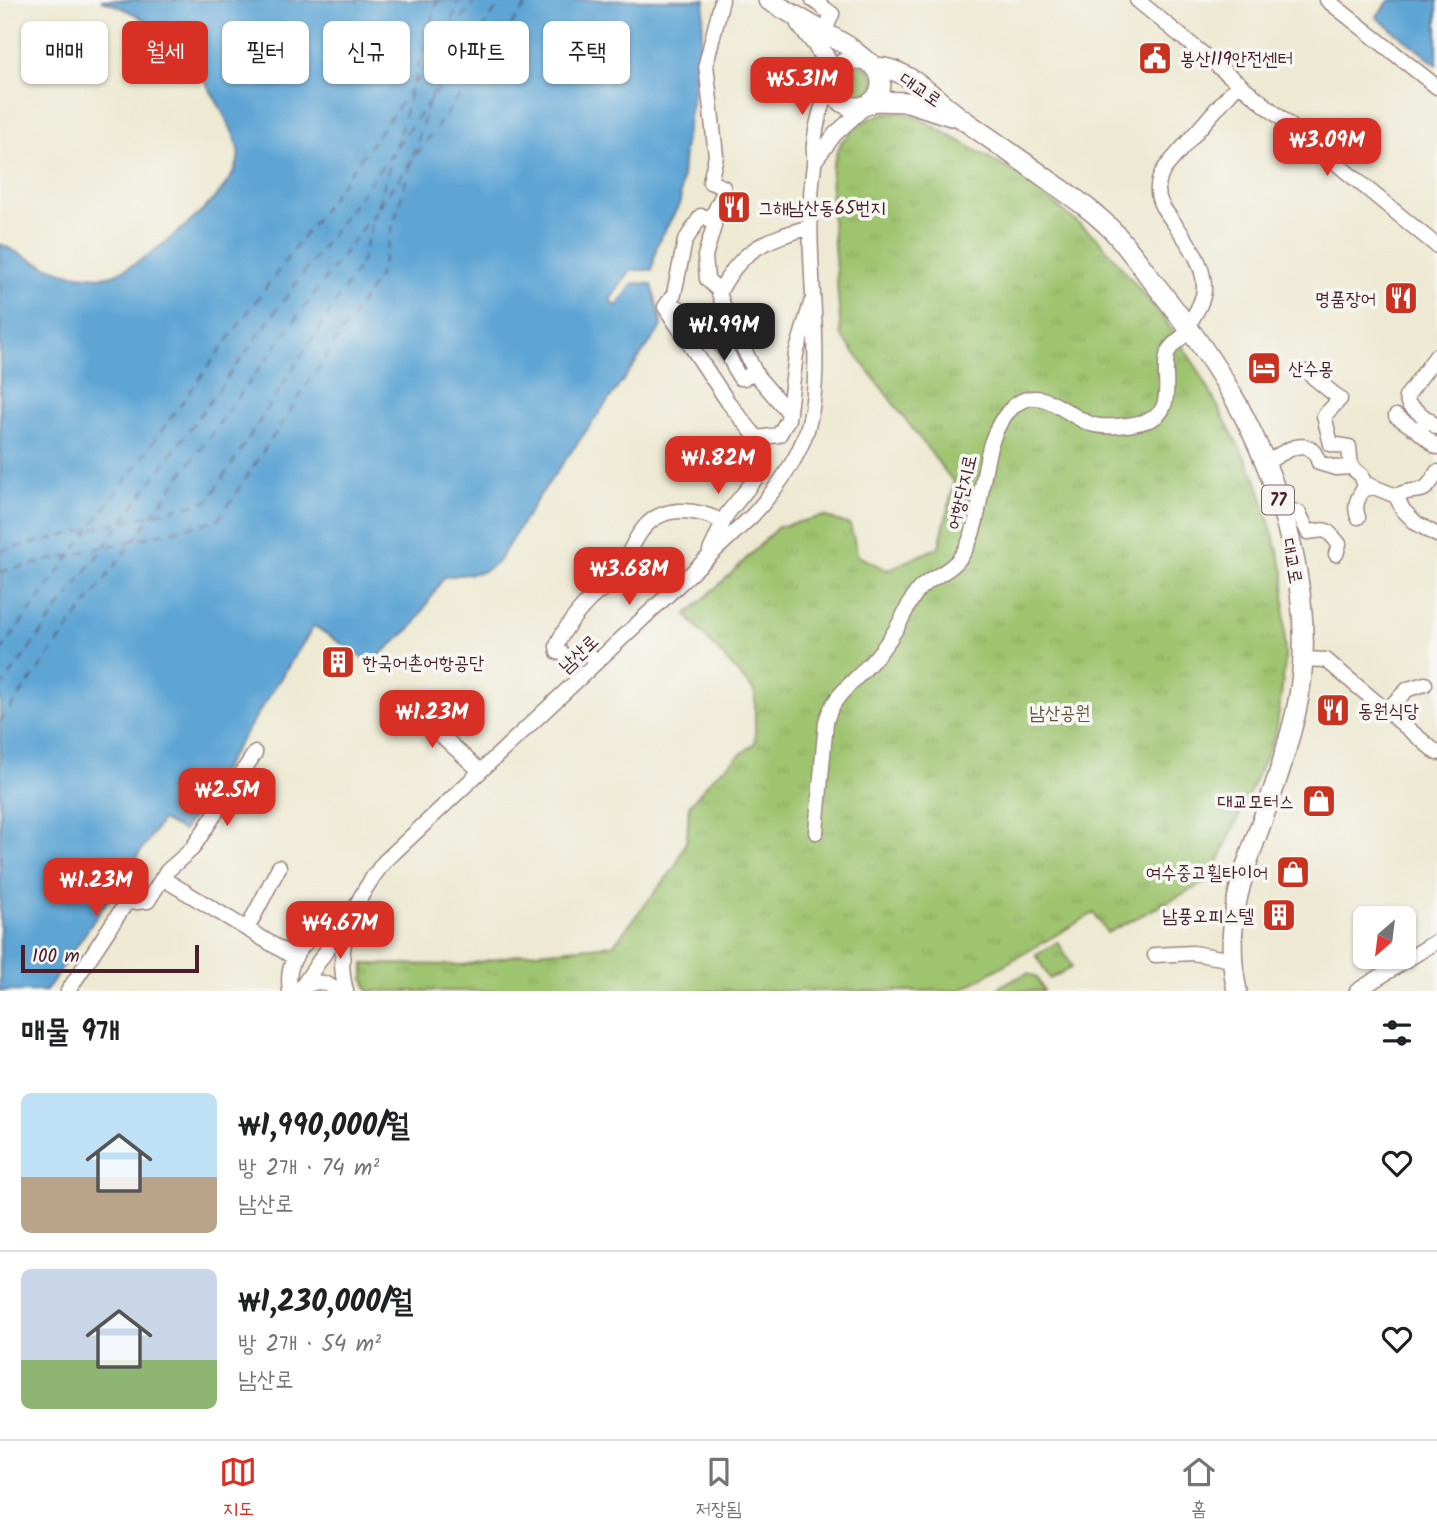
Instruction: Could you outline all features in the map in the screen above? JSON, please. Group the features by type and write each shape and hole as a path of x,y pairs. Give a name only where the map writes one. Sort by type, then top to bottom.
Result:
{"main road":[{"name":"77","path":"768,0 789,13"},
{"name":"대교로","path":"789,13 854,50 870,63 882,80 878,95 870,103"},
{"name":"대교로","path":"789,13 817,44 834,78 834,91 844,103 859,107 870,103 908,103 962,120"},
{"path":"834,78 843,63 857,58 870,63"},
{"name":"대교로","path":"870,63 910,80 943,102 962,120 1091,210 1113,231 1189,328 1234,397 1264,464 1293,552 1299,583 1302,659 1296,713 1279,776 1245,863 1232,929 1231,960 1237,991"}],"street":[{"path":"722,0 706,68 716,156 710,181 723,187 724,192 711,219 714,233 705,256 706,279 719,293 755,372 789,413"},
{"path":"813,0 832,14 824,33"},
{"path":"1137,0 1437,246"},
{"path":"1327,0 1437,87"},
{"name":"남산로","path":"346,991 342,957 351,915 369,882 384,862 767,500 802,444 810,419 814,391 809,201 816,134 826,96 834,78"},
{"name":"어항단지로","path":"816,832 829,710 895,630 919,590 953,565 963,554 974,528 990,451 1008,412 1021,401 1042,399 1057,404 1084,422 1098,426 1149,420 1158,412 1166,394 1166,359 1170,348 1189,328 1204,291 1200,266 1162,206 1158,184 1165,168 1239,83"},
{"path":"814,162 840,128 870,103"},
{"path":"668,306 674,295 685,241 701,216 711,219"},
{"path":"719,293 725,280 744,256 775,237 810,227"},
{"path":"757,438 779,435 786,424 799,339 813,296"},
{"path":"668,306 689,314 707,330 728,354 740,377 744,378 755,372"},
{"path":"668,306 728,402 757,438 764,456 763,468 730,509 707,558"},
{"path":"1437,355 1406,397 1409,405 1428,426 1437,447"},
{"path":"1307,372 1340,399 1326,413 1324,420 1331,444 1349,447 1351,467"},
{"path":"1396,416 1428,426"},
{"path":"1264,464 1289,450 1304,446 1315,452 1319,463 1336,468 1351,467 1361,475 1364,483 1396,496 1416,523 1437,536"},
{"path":"1396,496 1406,492 1423,491 1431,484 1437,472"},
{"path":"1358,517 1358,499 1363,490 1372,487"},
{"path":"1280,506 1299,513 1308,532 1321,528 1326,530 1339,544 1336,555"},
{"path":"564,654 558,652 557,646 562,633 594,596 611,583 640,533 649,524 670,512 687,509 707,513 723,522"},
{"path":"584,650 597,661"},
{"path":"1302,659 1326,660 1437,753"},
{"path":"1385,712 1408,689 1425,684"},
{"path":"407,704 480,771"},
{"path":"68,991 126,903 146,902 162,878 192,849 255,753"},
{"path":"247,929 279,867"},
{"path":"162,878 295,958"},
{"path":"297,990 289,977 295,958 314,933 351,915"},
{"path":"297,990 351,915"},
{"path":"1357,991 1437,941"},
{"path":"1156,955 1193,953 1231,960"},
{"path":"297,990 321,982 330,984 337,991"}],"green space":[{"path":"857,65 869,70 874,82 869,94 857,99 845,94 840,82 845,70"},
{"name":"남산공원","path":"900,112 919,118 1019,175 1099,240 1165,320 1199,371 1257,481 1284,572 1285,663 1276,734 1210,880 1107,933 1094,913 959,991 368,991 364,964 464,965 526,953 613,945 675,867 687,839 689,806 714,776 755,743 755,692 686,615 778,527 824,516 850,525 858,556 887,570 939,547 954,483 841,335 831,204 832,167 841,142 856,127 871,118"},
{"path":"1058,942 1072,967 1050,979 1036,955"},
{"path":"1028,973 1037,978 1044,991 997,991 1002,985"}],"water":[{"path":"101,0 705,0 684,150 680,203 657,245 652,270 631,270 610,300 617,306 633,283 652,284 662,326 540,495 497,563 482,572 444,577 413,626 371,663 314,626 183,831 162,820 46,991 0,991 0,244 65,273 95,277 112,275 147,256 186,226 220,192 238,161 236,142 228,122 206,84 208,21 146,21"},
{"path":"1390,0 1437,0 1437,65 1376,17"}],"ferry route":[{"path":"413,84 438,0"},
{"path":"452,21 458,0"},
{"path":"0,652 476,0"},
{"path":"0,689 503,0"},
{"path":"0,722 530,0"},
{"path":"430,100 435,84"},
{"path":"395,148 412,89"},
{"path":"413,157 428,105"},
{"path":"378,205 393,153"},
{"path":"0,572 218,520 379,276 411,162"},
{"path":"0,551 208,501 360,265 376,210"}],"place":[{"name":"봉산119안전센터","path":"1155,58"},
{"name":"그해남산동65번지","path":"734,207"},
{"name":"명품장어","path":"1401,298"},
{"name":"산수몽","path":"1264,368"},
{"name":"한국어촌어항공단","path":"338,662"},
{"name":"동원식당","path":"1333,710"},
{"name":"대교모터스","path":"1319,801"},
{"name":"여수중고휠타이어","path":"1293,872"},
{"name":"남풍오피스텔","path":"1279,915"}]}
